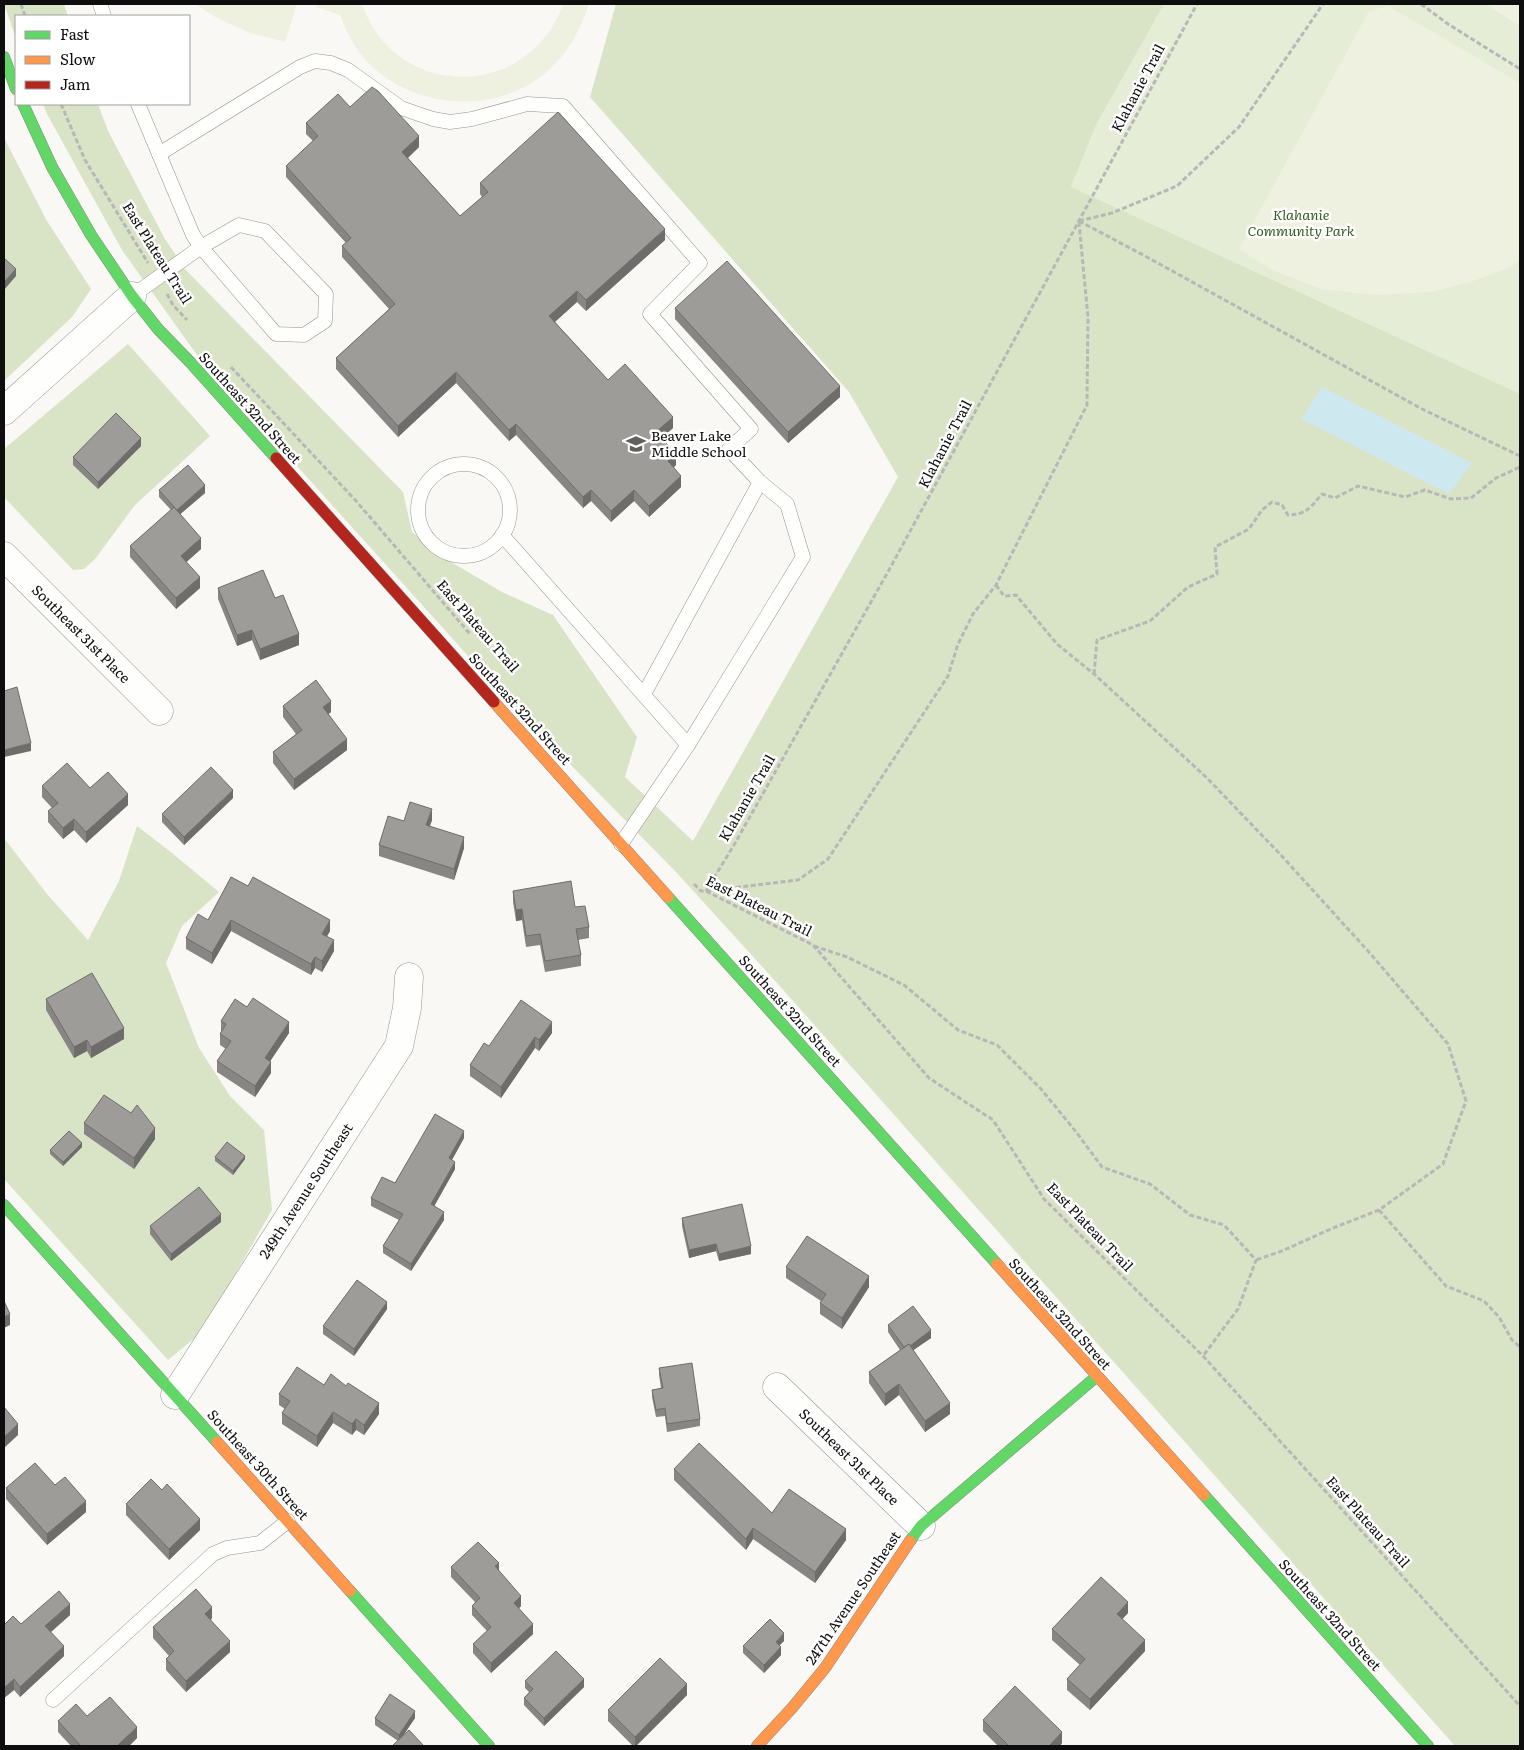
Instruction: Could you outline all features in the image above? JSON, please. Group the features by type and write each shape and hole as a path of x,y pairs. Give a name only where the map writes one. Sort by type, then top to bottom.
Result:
{"street":[{"path":"4,57 15,87"},
{"name":"Southeast 32nd Street","path":"23,105 52,167 91,235 132,296 158,329 190,362 1428,1746"},
{"path":"4,411 132,296"},
{"name":"Southeast 31st Place","path":"4,556 159,711"},
{"name":"249th Avenue Southeast","path":"175,1395 399,1046 407,1008 409,978"},
{"name":"Southeast 30th Street","path":"4,1205 489,1746"},
{"name":"247th Avenue Southeast","path":"757,1746 791,1711 825,1668 902,1550 921,1526 1096,1377"},
{"name":"Southeast 31st Place","path":"776,1387 921,1526"}],"lane":[{"path":"159,154 300,67 315,61 331,62 348,70 401,108 433,119 450,122 472,119 526,104 563,106 700,263 650,314 751,428 729,449 760,482 787,504 803,557 688,745 621,844"},
{"path":"132,296 201,247 239,225 265,231 326,294 325,321 304,335 276,334 201,247 193,235 138,105"},
{"path":"468,464 483,467 496,476 506,489 510,505 509,521 502,535 492,546 480,553 465,556 450,554 438,547 427,537 420,524 418,509 420,495 427,482 437,472 452,465 468,464"},
{"path":"644,694 760,482"},
{"path":"502,535 688,745"},
{"path":"53,1700 214,1554 228,1548 260,1543 288,1521"}],"path":[{"name":"Klahanie Trail","path":"706,891 734,845 889,570 1196,4"},
{"path":"1079,221 1112,213 1177,186 1239,127 1323,4"},
{"path":"1421,4 1448,24 1520,69"},
{"name":"East Plateau Trail","path":"61,105 85,160 173,305 194,327"},
{"path":"1079,221 1422,409 1520,456"},
{"path":"706,891 798,880 828,859 948,676 958,644 973,614 996,586 1087,405 1088,317 1079,221"},
{"name":"East Plateau Trail","path":"228,363 357,502 472,636"},
{"path":"1094,674 1097,640 1150,621 1188,587 1217,574 1215,547 1249,529 1262,510 1272,502 1282,504 1288,515 1299,514 1309,510 1322,494 1335,498 1358,486 1405,497 1426,490 1451,499 1471,498 1496,478 1520,466"},
{"path":"996,586 1004,596 1016,595 1056,644 1094,674 1207,778 1273,846 1368,951 1448,1044 1466,1101 1443,1164 1379,1210 1256,1260"},
{"name":"East Plateau Trail","path":"687,878 701,891 706,891 812,945 929,1078 993,1120 1044,1199 1202,1356 1520,1706"},
{"path":"812,945 847,957 904,985 958,1030 997,1044 1041,1089 1102,1167 1150,1184 1190,1215 1224,1225 1256,1260"},
{"path":"1379,1210 1446,1286 1484,1301 1499,1317 1512,1340 1520,1347"},
{"path":"1202,1356 1238,1309 1256,1260"}],"green space":[{"path":"4,4 64,4 68,15 15,15 15,35"},
{"path":"195,4 297,4 285,42 250,33 217,18"},
{"path":"317,4 362,4 379,36 403,59 431,72 462,77 493,72 522,59 546,36 563,4 589,4 578,31 563,55 550,69 528,85 504,96 478,101 451,101 425,96 400,86 378,71 356,48 340,15 316,7"},
{"path":"616,4 1164,4 1097,123 1071,187 1520,394 1520,1746 1455,1746 777,983 676,872 514,707 197,355 122,250 43,105 98,105 108,131 165,239 185,269 403,492 412,532 451,562 502,592 553,615 637,737 625,777 693,841 898,477 849,392 590,97"},
{"name":"Klahanie Community Park","path":"1160,4 1520,4 1520,482 1071,187 1097,123"},
{"path":"1485,4 1520,4 1520,26"},
{"name":"Klahanie Community Park","path":"1388,6 1520,83 1520,260 1512,266 1473,281 1431,292 1375,295 1322,289 1274,271 1239,249 1369,11"},
{"path":"4,138 47,221 91,289 72,317 4,381"},
{"path":"128,344 210,436 135,505 95,559 84,569 73,570 4,497 4,449"},
{"path":"137,826 219,892 182,926 166,963 199,1048 230,1096 264,1130 272,1210 202,1332 168,1360 4,1179 4,838 47,894 88,940 119,881"}],"water":[{"path":"1322,387 1472,463 1449,494 1301,419"}],"building":[{"path":"372,87 378,91 419,136 402,152 460,216 488,192 480,183 558,112 665,229 586,300 577,291 549,316 608,380 625,364 673,417 656,432 676,454 668,461 681,476 649,506 634,490 611,511 591,490 583,497 516,424 509,430 456,372 398,426 336,358 395,304 342,246 351,238 286,166 318,136 306,123 338,94 350,107"},
{"path":"4,258 16,269 4,282"},
{"path":"727,261 840,386 788,432 675,308"},
{"path":"116,413 141,438 98,482 73,457"},
{"path":"188,465 205,485 177,510 159,490"},
{"path":"174,507 201,538 181,556 200,577 176,598 130,546"},
{"path":"263,570 275,598 283,595 299,634 260,649 252,630 237,635 218,588"},
{"path":"316,680 331,701 323,707 347,739 294,779 273,752 302,730 283,706"},
{"path":"17,687 31,743 4,750 4,691"},
{"path":"67,763 90,788 108,772 128,794 86,832 74,819 63,828 48,811 58,803 42,786"},
{"path":"211,767 233,790 184,837 162,814"},
{"path":"410,802 432,809 426,825 464,837 454,869 379,845 388,816 404,821"},
{"path":"231,877 248,886 253,877 330,920 322,934 334,940 322,961 315,957 311,964 231,920 212,953 186,938 198,914 208,920"},
{"path":"571,881 575,907 585,906 589,927 576,929 581,955 545,961 540,934 526,936 522,909 516,910 513,891"},
{"path":"92,973 124,1028 91,1047 87,1040 74,1047 46,999"},
{"path":"253,998 289,1022 265,1058 271,1062 255,1086 217,1061 231,1041 220,1034 226,1024 221,1021 235,999 247,1007"},
{"path":"521,1000 552,1022 539,1040 535,1037 501,1087 470,1065 484,1043 489,1046"},
{"path":"104,1095 131,1113 137,1105 155,1128 134,1158 84,1123"},
{"path":"435,1114 464,1131 449,1158 455,1162 431,1204 444,1212 411,1264 383,1246 403,1214 371,1198 382,1177 395,1183"},
{"path":"69,1131 82,1143 63,1162 50,1150"},
{"path":"227,1142 245,1156 233,1171 215,1157"},
{"path":"199,1187 221,1214 171,1254 150,1226"},
{"path":"742,1204 751,1246 719,1254 716,1244 689,1250 682,1218"},
{"path":"807,1236 869,1276 842,1318 820,1303 826,1294 786,1267"},
{"path":"357,1280 387,1302 354,1349 323,1326"},
{"path":"4,1301 10,1314 4,1317"},
{"path":"913,1306 931,1330 910,1346 909,1344 904,1347 888,1325"},
{"path":"909,1344 950,1403 925,1421 899,1384 885,1394 869,1372"},
{"path":"692,1363 700,1419 667,1424 665,1408 656,1410 652,1390 663,1388 659,1368"},
{"path":"297,1367 324,1385 331,1374 346,1386 348,1383 379,1403 364,1425 356,1419 352,1424 333,1412 317,1436 282,1413 290,1401 279,1394"},
{"path":"4,1407 18,1424 4,1437"},
{"path":"699,1443 772,1513 789,1489 846,1529 815,1572 753,1528 746,1539 674,1469"},
{"path":"35,1463 55,1485 65,1477 86,1501 47,1534 6,1488"},
{"path":"151,1479 162,1490 167,1484 200,1519 169,1549 126,1504"},
{"path":"478,1542 499,1563 495,1566 521,1596 514,1603 533,1624 491,1663 473,1644 491,1627 472,1606 480,1598 451,1567"},
{"path":"1101,1577 1128,1602 1117,1614 1145,1640 1090,1699 1067,1679 1085,1659 1052,1629"},
{"path":"196,1589 212,1607 205,1614 230,1641 186,1681 166,1659 174,1651 153,1627"},
{"path":"59,1591 70,1604 45,1626 64,1646 20,1687 14,1679 4,1688 4,1625 13,1616 21,1624"},
{"path":"770,1619 784,1633 776,1642 781,1647 764,1665 743,1646"},
{"path":"556,1651 584,1679 544,1718 524,1698 533,1689 525,1681"},
{"path":"660,1658 687,1684 635,1737 608,1710"},
{"path":"1015,1686 1062,1732 1049,1746 1009,1746 983,1720"},
{"path":"390,1694 415,1711 399,1735 375,1718"},
{"path":"110,1697 137,1727 117,1746 81,1746 58,1721 76,1704 87,1716"},
{"path":"409,1730 424,1746 392,1746"}],"traffic: fast":[{"path":"4,57 15,86"},
{"path":"23,105 52,167 91,235 132,296 158,329 276,458"},
{"path":"668,897 997,1264"},
{"path":"4,1205 217,1442"},
{"path":"910,1541 921,1526 1096,1377"},
{"path":"1204,1495 1428,1746"},
{"path":"350,1591 489,1746"}],"traffic: slow":[{"path":"494,702 668,897"},
{"path":"997,1264 1204,1495"},
{"path":"217,1442 350,1591"},
{"path":"757,1746 825,1668 910,1541"}],"traffic: jam":[{"path":"276,458 494,702"}],"place":[{"name":"Beaver Lake Middle School","path":"636,444"}]}
